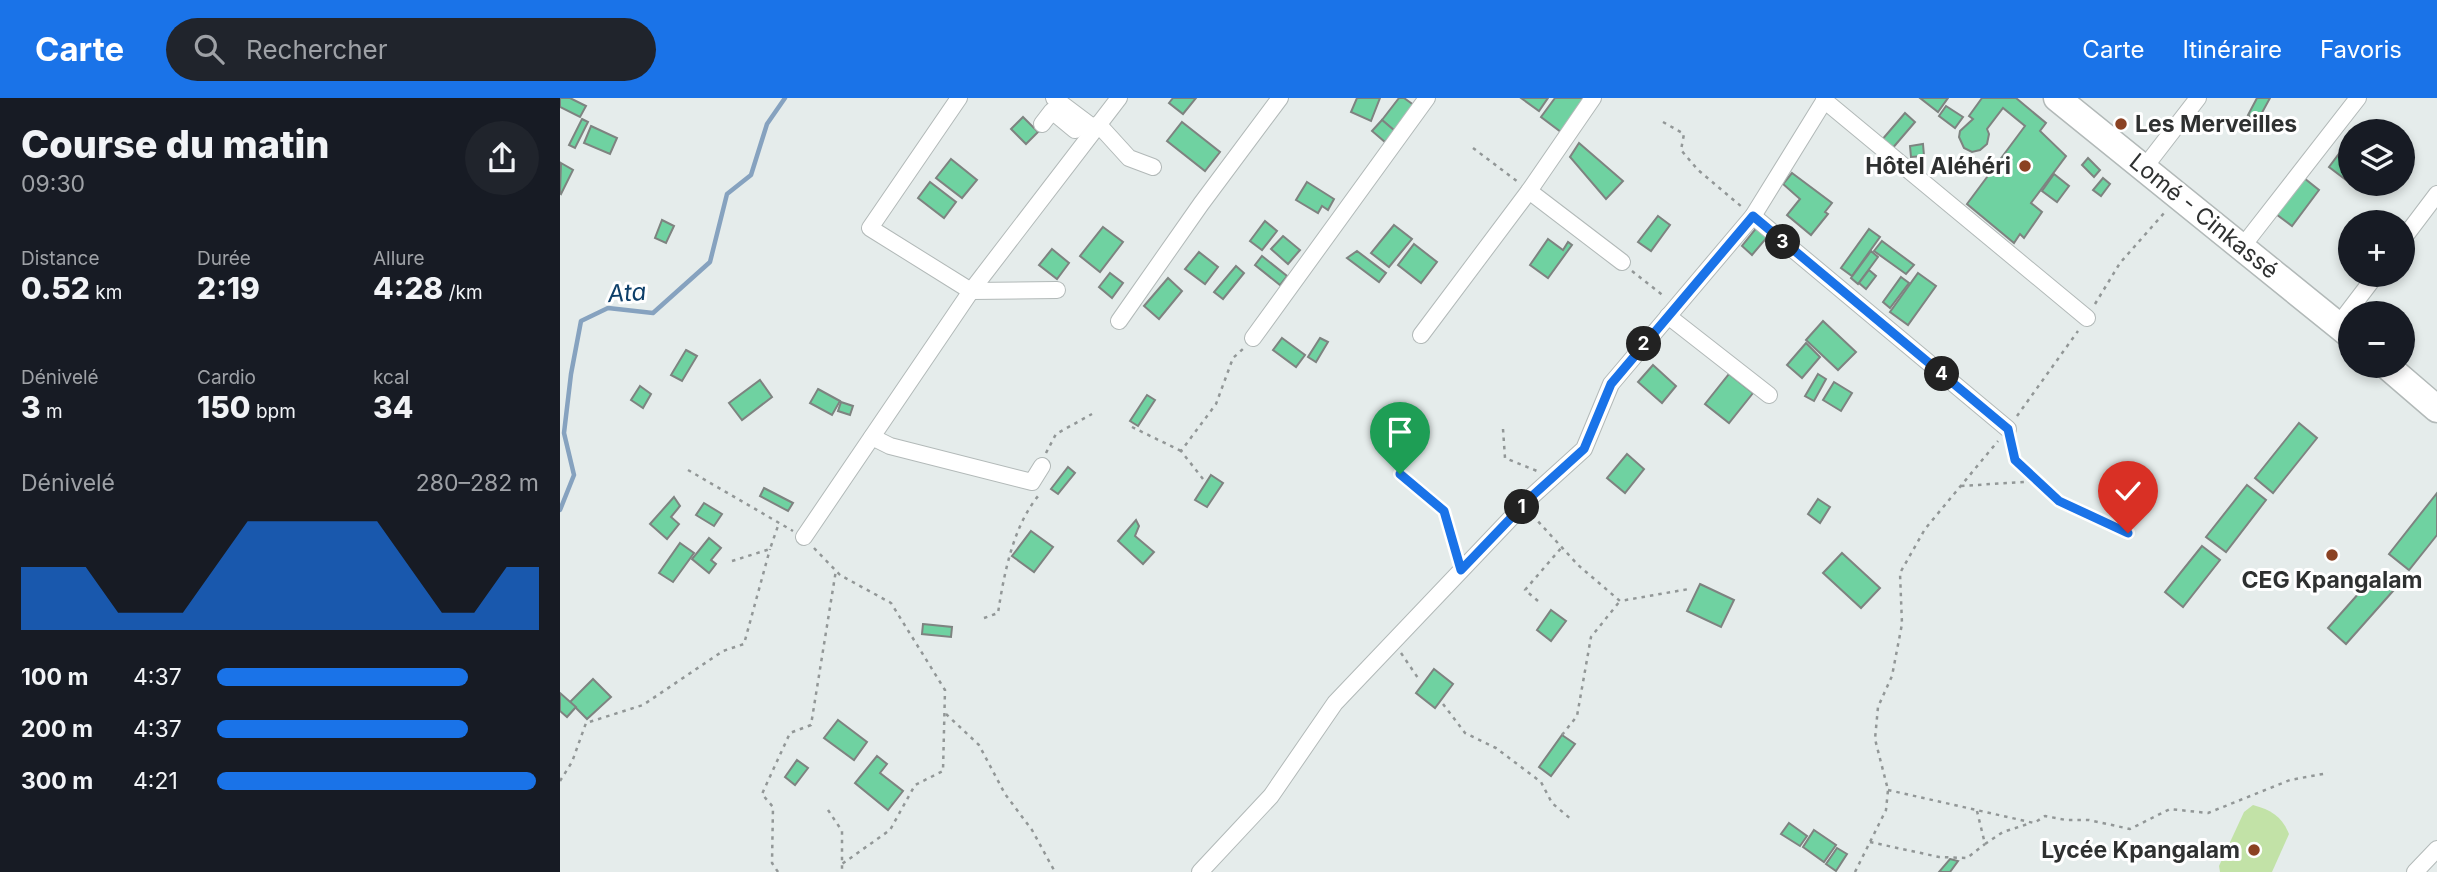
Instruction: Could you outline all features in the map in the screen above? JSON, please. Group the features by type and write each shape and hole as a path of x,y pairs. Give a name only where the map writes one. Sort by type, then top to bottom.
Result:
{"highway":[{"name":"Lomé - Cinkassé","path":"2057,98 2338,325"},
{"path":"2401,378 2437,409"}],"street":[{"path":"959,98 870,228 971,291 1057,290"},
{"path":"1054,98 1092,124 1129,158 1153,167"},
{"path":"804,537 971,291 1092,124 1119,98"},
{"path":"1119,321 1280,98"},
{"path":"1253,338 1427,98"},
{"path":"1421,335 1529,191 1593,98"},
{"path":"2144,168 2198,98"},
{"path":"2242,247 2358,98"},
{"path":"1200,872 1271,796 1335,703 1545,484 1584,449 1611,384 1753,216 1825,99 2087,318"},
{"path":"1042,124 1052,111 1075,130 1092,124"},
{"path":"1529,191 1622,262"},
{"path":"2415,223 2437,194"},
{"path":"1753,216 2008,429"},
{"path":"1672,311 1769,395"},
{"path":"872,437 890,446 1032,482 1042,466"},
{"path":"2415,872 2437,849"}],"path":[{"path":"1663,122 1684,134 1681,150 1698,170 1753,216"},
{"path":"1473,148 1529,191"},
{"path":"1855,872 1886,810 1888,790 1875,739 1878,707 1892,676 1902,624 1900,573 1925,529 2008,429 2087,318 2120,263 2178,197"},
{"path":"1622,262 1672,311"},
{"path":"1181,451 1216,404 1234,358 1253,338"},
{"path":"984,618 998,613 1006,564 1031,503 1044,488 1040,462 1056,435 1092,414"},
{"path":"1132,426 1181,451 1203,480"},
{"path":"1503,429 1505,458 1543,474 1545,484 1534,517 1578,565 1620,601"},
{"path":"2008,429 2015,460 2059,501 2128,533"},
{"path":"688,470 804,537 836,570 891,603 945,690 943,771 915,785 890,830 842,864"},
{"path":"1400,474 1444,511 1461,570"},
{"path":"1961,486 2038,481"},
{"path":"560,781 572,762 586,723 643,705 723,651 744,644 779,523"},
{"path":"1538,601 1525,590 1562,547"},
{"path":"733,561 770,549"},
{"path":"778,872 772,863 774,807 762,794 790,733 811,725 836,570"},
{"path":"1562,735 1577,716 1591,637 1620,601 1689,589"},
{"path":"1393,642 1418,678"},
{"path":"1443,704 1465,733 1496,748 1541,782 1552,803 1572,820"},
{"path":"946,714 979,746 1005,794 1032,830 1055,872"},
{"path":"1870,842 1939,858 1967,858 2003,832 2045,816 2066,821 2089,820 2130,829 2171,809 2208,814 2290,779 2328,774"},
{"path":"1888,790 2034,822"},
{"path":"828,810 842,831 842,872"},
{"path":"1977,811 1985,844"}],"green space":[{"name":"Lycée Kpangalam","path":"2253,805 2276,815 2289,834 2272,872 2220,872 2219,866 2244,812"}],"building":[{"path":"560,98 570,98 586,106 580,117 560,107"},
{"path":"1173,98 1196,98 1183,114 1169,103"},
{"path":"1357,98 1380,98 1371,121 1351,112"},
{"path":"1399,98 1404,98 1415,106 1395,131 1382,120"},
{"path":"1521,98 1548,98 1539,111"},
{"path":"1555,98 1586,98 1561,132 1541,117"},
{"path":"1920,98 1948,98 1938,112"},
{"path":"1982,98 2016,98 2046,123 2040,131 2066,156 2031,203 2042,212 2024,238 2020,234 2014,243 1967,204 2025,126 2003,108 1987,129 1987,144 1972,152 1964,148 1959,137 1960,131 1973,119 1969,116"},
{"path":"2257,98 2270,98 2258,120 2248,115"},
{"path":"1946,106 1963,117 1955,128 1939,116"},
{"path":"1905,113 1915,122 1891,150 1881,141"},
{"path":"1023,117 1038,132 1026,144 1011,129"},
{"path":"582,119 588,122 575,148 569,145"},
{"path":"1382,120 1395,131 1385,142 1372,131"},
{"path":"1182,122 1220,152 1205,171 1167,141"},
{"path":"591,126 617,138 610,154 584,143"},
{"path":"1579,143 1623,181 1606,199 1570,157"},
{"path":"1923,144 1924,156 1911,157 1910,146"},
{"path":"2338,155 2338,174 2329,167"},
{"path":"2088,158 2100,170 2094,177 2082,165"},
{"path":"951,159 977,180 962,198 936,178"},
{"path":"561,163 573,170 561,194 560,193"},
{"path":"1792,173 1832,203 1825,212 1828,214 1811,235 1787,215 1800,199 1783,184"},
{"path":"2054,174 2069,186 2057,202 2042,191"},
{"path":"2103,178 2110,184 2101,196 2093,190"},
{"path":"2304,178 2319,190 2292,226 2276,214"},
{"path":"930,182 956,202 944,218 918,198"},
{"path":"1307,182 1334,199 1328,210 1322,206 1318,213 1296,200"},
{"path":"1658,216 1670,225 1651,251 1638,242"},
{"path":"662,220 674,226 666,243 655,238"},
{"path":"1265,221 1277,231 1262,250 1250,241"},
{"path":"1394,225 1412,239 1389,267 1371,253"},
{"path":"1758,226 1769,235 1752,255 1742,246"},
{"path":"1103,227 1123,242 1100,272 1080,256"},
{"path":"1869,229 1880,237 1852,276 1841,268"},
{"path":"1283,236 1300,250 1288,264 1271,249"},
{"path":"1548,239 1563,250 1568,242 1572,245 1548,278 1530,265"},
{"path":"1882,241 1914,265 1906,274 1874,251"},
{"path":"1414,244 1437,262 1421,283 1398,265"},
{"path":"1052,249 1069,263 1057,279 1039,265"},
{"path":"1357,251 1386,273 1379,282 1347,258"},
{"path":"1871,251 1878,257 1858,284 1851,278"},
{"path":"1199,252 1218,267 1205,284 1185,269"},
{"path":"1262,256 1287,276 1280,285 1255,265"},
{"path":"1236,266 1244,273 1223,299 1214,292"},
{"path":"1869,270 1876,276 1866,289 1859,283"},
{"path":"1110,273 1123,283 1112,298 1099,287"},
{"path":"1918,273 1936,286 1908,325 1890,312"},
{"path":"1901,277 1909,283 1890,308 1883,302"},
{"path":"1168,278 1182,291 1159,319 1144,306"},
{"path":"1823,321 1856,352 1838,370 1806,340"},
{"path":"1282,338 1305,355 1296,367 1273,350"},
{"path":"1320,338 1328,342 1316,362 1308,357"},
{"path":"1806,343 1820,357 1802,378 1787,365"},
{"path":"686,350 697,356 682,381 671,375"},
{"path":"1653,365 1676,386 1662,403 1638,382"},
{"path":"1729,374 1753,393 1729,423 1705,404"},
{"path":"1818,374 1826,379 1814,401 1805,396"},
{"path":"760,380 772,397 742,420 729,403"},
{"path":"1834,382 1852,393 1841,411 1823,400"},
{"path":"640,386 651,394 643,408 631,400"},
{"path":"818,389 840,401 832,415 810,403"},
{"path":"1147,395 1155,400 1138,426 1130,421"},
{"path":"841,402 853,406 850,415 838,411"},
{"path":"2299,423 2317,438 2273,493 2255,478"},
{"path":"1627,454 1644,469 1625,493 1607,478"},
{"path":"1068,467 1075,473 1058,494 1051,489"},
{"path":"1211,475 1223,483 1207,507 1195,500"},
{"path":"2247,485 2266,500 2226,552 2206,537"},
{"path":"764,488 793,503 788,511 760,496"},
{"path":"2437,493 2437,535 2409,570 2389,554"},
{"path":"674,497 680,506 671,517 679,524 667,539 650,524"},
{"path":"1818,499 1830,507 1820,523 1808,514"},
{"path":"704,503 722,514 714,526 696,515"},
{"path":"1136,520 1139,526 1135,536 1154,552 1143,564 1118,541"},
{"path":"1031,531 1053,547 1034,572 1012,556"},
{"path":"709,538 721,548 711,560 716,564 709,573 692,559"},
{"path":"680,543 694,553 673,582 659,573"},
{"path":"2202,546 2220,560 2183,607 2165,592"},
{"path":"1842,553 1880,588 1861,608 1823,573"},
{"path":"2375,575 2393,591 2346,644 2328,628"},
{"path":"1700,584 1734,600 1721,627 1687,611"},
{"path":"1551,610 1566,621 1551,641 1537,630"},
{"path":"923,624 952,627 951,637 922,634"},
{"path":"1434,669 1453,684 1435,708 1416,693"},
{"path":"593,679 611,697 587,719 570,702"},
{"path":"560,693 576,707 567,717 560,711"},
{"path":"838,720 867,742 854,760 824,738"},
{"path":"1562,735 1575,744 1551,776 1539,767"},
{"path":"877,756 887,764 880,773 903,791 888,810 855,783"},
{"path":"797,760 808,768 795,785 785,777"},
{"path":"1789,823 1807,836 1800,846 1781,834"},
{"path":"1814,830 1836,845 1824,862 1803,847"},
{"path":"1837,848 1847,854 1836,871 1826,864"},
{"path":"1950,859 1958,861 1950,872 1939,872"}],"waterway":[{"name":"Ata","path":"560,510 574,475 564,433 581,321 608,308 653,313 710,262 727,194 751,175 767,124 785,98"}],"place":[{"name":"Les Merveilles","path":"2121,124"},
{"name":"Hôtel Aléhéri","path":"2025,166"},
{"name":"CEG Kpangalam","path":"2332,555"},
{"name":"Lycée Kpangalam","path":"2254,850"}],"route":[{"path":"1400,474 1444,511 1461,570 1531,497 1584,449 1611,384 1753,216 2008,429 2015,460 2059,501 2128,533"}]}
